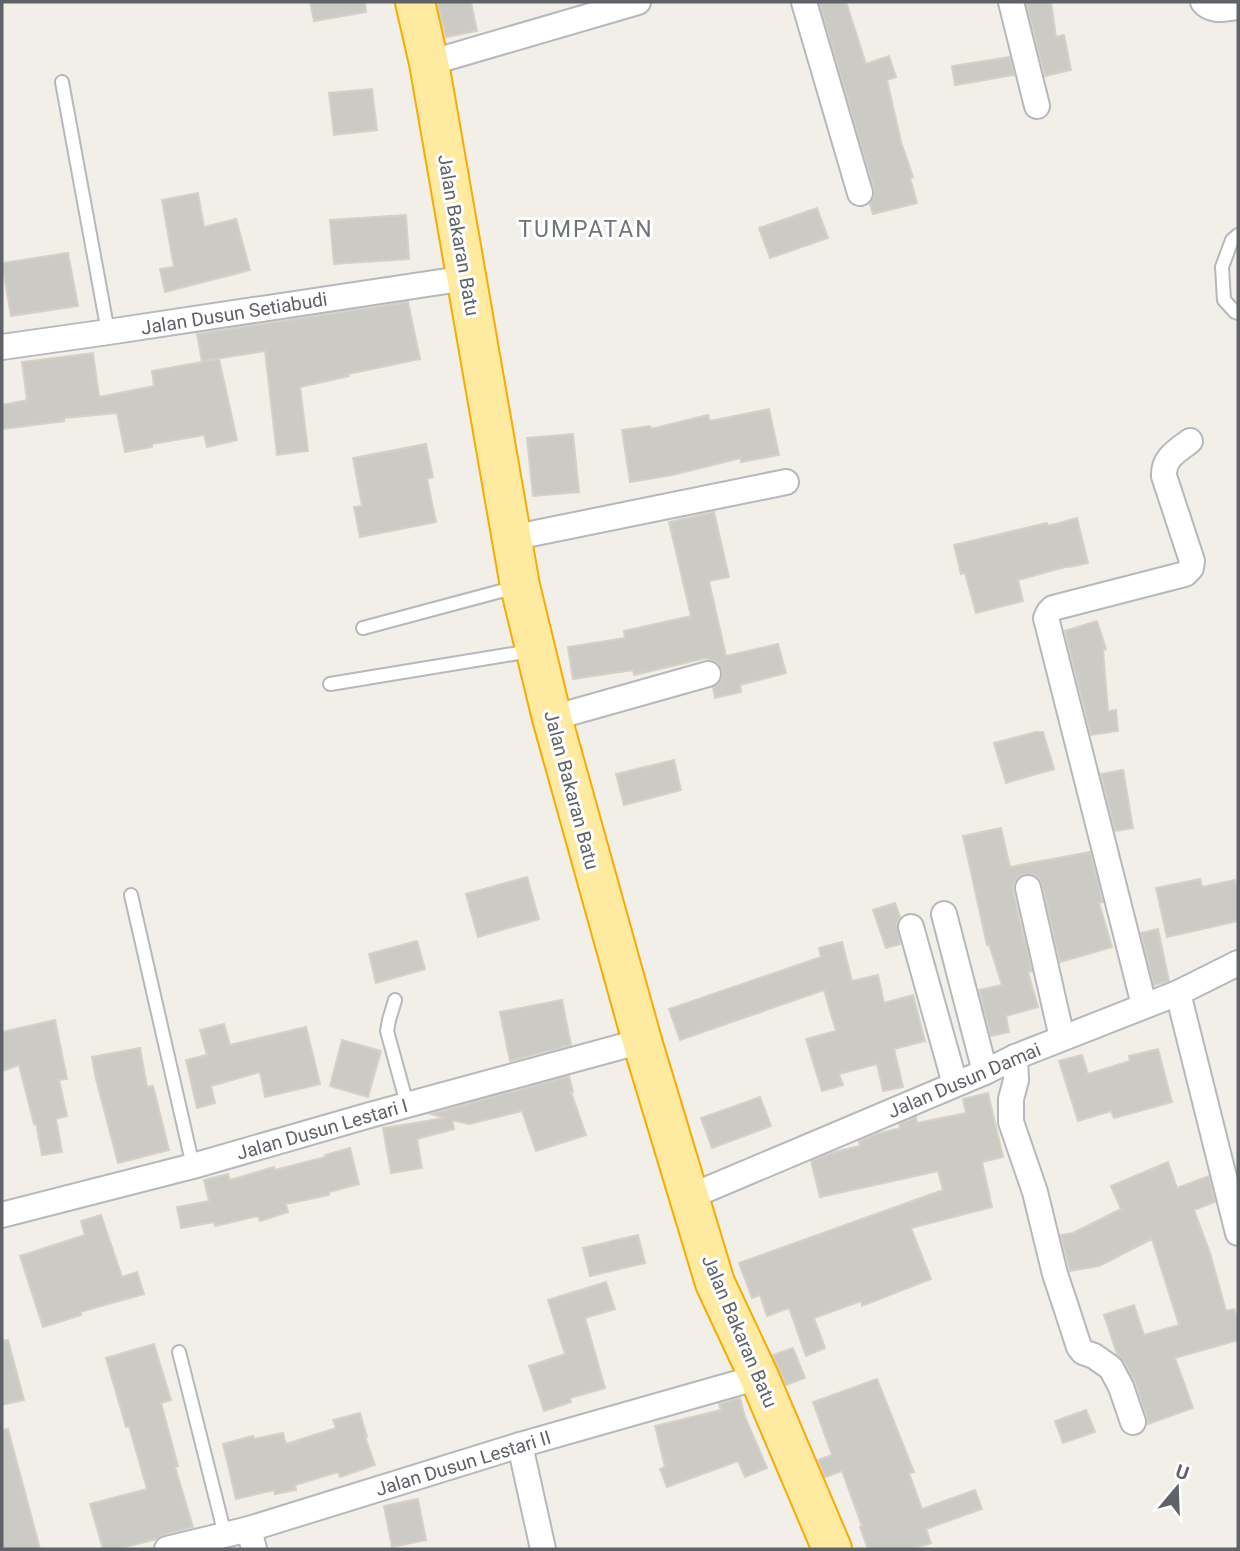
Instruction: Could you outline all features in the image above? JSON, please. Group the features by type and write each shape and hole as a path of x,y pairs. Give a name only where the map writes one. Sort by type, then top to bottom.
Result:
{"highway":[{"name":"Jalan Bakaran Batu","path":"415,2 429,64 520,586 552,718 642,1041 715,1283 759,1377 832,1549"}],"street":[{"path":"429,64 638,2"},
{"path":"804,2 860,193"},
{"path":"1011,2 1037,106"},
{"path":"1203,2 1214,9 1238,7"},
{"name":"Jalan Dusun Setiabudi","path":"2,347 467,278"},
{"path":"1144,1005 1046,618 1053,608 1185,574 1191,568 1192,561 1164,477 1167,461 1190,441"},
{"path":"511,538 786,482"},
{"path":"552,718 708,674"},
{"path":"1028,888 1062,1038"},
{"path":"944,914 985,1072"},
{"path":"911,927 955,1084"},
{"name":"Jalan Dusun Damai","path":"689,1197 1016,1057 1178,993 1238,962"},
{"path":"1178,993 1238,1233"},
{"name":"Jalan Dusun Lestari I","path":"2,1215 194,1166 407,1104 642,1041"},
{"path":"1016,1057 1011,1122 1035,1192 1059,1286 1079,1347 1111,1368 1133,1422"},
{"name":"Jalan Dusun Lestari II","path":"167,1549 242,1538 520,1445 759,1377"},
{"path":"520,1445 543,1549"}],"lane":[{"path":"62,82 108,332"},
{"path":"1238,235 1232,240 1222,267 1224,300 1238,313"},
{"path":"363,628 520,586"},
{"path":"330,684 535,650"},
{"path":"131,895 194,1166"},
{"path":"396,1000 388,1020 387,1031 407,1104"},
{"path":"178,1352 242,1538"}],"building":[{"path":"310,2 365,2 366,12 314,21"},
{"path":"437,2 471,2 477,31 446,37"},
{"path":"819,2 846,2 866,64 889,56 896,77 887,80 901,142 913,177 910,178 917,203 873,214 870,204 874,189"},
{"path":"1026,2 1051,2 1056,37 1064,35 1071,70 1045,76"},
{"path":"1010,57 1014,75 955,85 952,66"},
{"path":"372,89 377,130 334,135 329,93"},
{"path":"198,193 204,227 236,219 250,270 165,292 160,269 174,267 162,200"},
{"path":"817,208 828,238 770,258 759,228"},
{"path":"406,215 409,259 334,264 330,220"},
{"path":"68,253 78,306 11,316 2,263"},
{"path":"408,302 420,359 300,387 308,451 277,455 265,351 202,361 197,334"},
{"path":"93,353 99,397 154,386 152,371 219,359 237,440 207,447 204,435 152,444 152,447 125,452 117,413 64,418 64,421 2,429 2,405 27,400 22,362"},
{"path":"769,409 779,455 741,462 741,458 630,482 622,430 650,426 651,429 708,415 710,421"},
{"path":"573,434 579,492 533,496 527,438"},
{"path":"426,444 433,477 427,479 436,522 360,537 354,507 362,506 353,458"},
{"path":"714,512 729,577 709,581 726,656 778,644 786,673 740,685 741,692 715,698 713,688 719,684 722,671 718,663 706,658 634,675 633,670 573,679 568,647 625,638 624,631 691,616 669,522"},
{"path":"1077,518 1088,563 1018,580 1023,601 976,613 965,573 961,574 954,545"},
{"path":"1097,621 1106,649 1103,650 1108,711 1116,710 1118,731 1091,735 1065,631"},
{"path":"1043,732 1054,769 1006,783 994,743"},
{"path":"674,760 681,790 624,805 616,774"},
{"path":"1123,770 1133,828 1115,831 1101,774"},
{"path":"1001,828 1010,867 1090,852 1103,902 1099,903 1112,947 1060,962 1042,884 1038,877 1032,874 1018,877 1013,891 1032,971 1028,972 1038,1007 1006,1016 1009,1032 991,1036 979,990 1002,985 989,944 987,945 963,836"},
{"path":"527,877 539,919 478,937 466,894"},
{"path":"1200,879 1202,887 1235,880 1238,921 1167,937 1156,888"},
{"path":"895,903 900,917 897,924 900,944 886,948 873,910"},
{"path":"1158,929 1169,981 1154,985 1141,933"},
{"path":"417,941 425,969 376,983 369,954"},
{"path":"842,942 852,981 878,975 884,1003 913,995 925,1041 894,1049 903,1087 883,1091 877,1064 839,1074 843,1085 822,1091 806,1039 836,1031 824,990 680,1040 669,1009 821,957 819,948"},
{"path":"562,1000 571,1045 510,1061 500,1012"},
{"path":"55,1020 67,1079 59,1080 67,1116 56,1119 62,1152 42,1155 36,1123 34,1124 19,1065 2,1071 2,1032"},
{"path":"224,1024 230,1045 306,1027 320,1084 265,1097 260,1072 211,1086 215,1103 197,1108 186,1060 207,1055 200,1030"},
{"path":"342,1040 381,1051 368,1097 330,1086"},
{"path":"140,1048 147,1087 153,1086 169,1150 118,1163 92,1057"},
{"path":"1158,1049 1172,1102 1114,1118 1111,1111 1078,1121 1059,1061 1082,1055 1088,1074 1130,1061 1129,1056"},
{"path":"569,1076 571,1092 586,1135 536,1151 522,1111 469,1124 452,1120 454,1129 417,1139 422,1168 391,1173 383,1128 445,1118 431,1114"},
{"path":"988,1093 1003,1157 982,1162 992,1207 911,1228 931,1279 862,1306 861,1301 814,1318 825,1348 806,1356 789,1308 767,1316 760,1295 752,1298 739,1263 943,1190 938,1171 820,1197 811,1161 860,1146 859,1141 900,1128 899,1124 916,1117 917,1123 966,1113 963,1099"},
{"path":"760,1097 771,1126 712,1148 701,1118"},
{"path":"350,1148 359,1184 329,1192 329,1195 286,1204 288,1212 260,1221 258,1216 215,1226 214,1222 181,1228 177,1207 209,1201 204,1180 228,1174 230,1180 274,1167 275,1170 325,1157"},
{"path":"1168,1162 1177,1188 1209,1176 1215,1202 1194,1210 1210,1253 1226,1311 1234,1309 1238,1322 1238,1340 1175,1358 1193,1408 1148,1424 1135,1382 1124,1361 1117,1354 1104,1315 1134,1305 1144,1335 1179,1325 1152,1239 1099,1266 1070,1271 1061,1235 1073,1233 1121,1209 1111,1186"},
{"path":"101,1215 122,1277 137,1272 144,1294 80,1312 81,1315 43,1327 20,1256 85,1235 81,1221"},
{"path":"638,1235 645,1263 590,1276 583,1248"},
{"path":"606,1282 615,1309 585,1318 605,1388 570,1398 571,1402 544,1411 529,1366 565,1354 548,1300"},
{"path":"8,1340 24,1400 2,1405 2,1341"},
{"path":"154,1344 171,1400 161,1403 178,1466 175,1467 193,1527 117,1549 103,1549 90,1504 147,1489 106,1358"},
{"path":"793,1348 805,1378 786,1385 773,1355"},
{"path":"877,1379 914,1472 909,1473 922,1509 975,1490 982,1509 926,1529 931,1543 913,1549 868,1549 842,1471 825,1477 818,1460 832,1455 813,1402"},
{"path":"740,1398 745,1417 767,1468 745,1477 738,1461 667,1487 660,1469 665,1467 655,1426 721,1410 719,1404"},
{"path":"1086,1410 1095,1432 1063,1443 1055,1421"},
{"path":"360,1413 375,1465 340,1477 338,1472 295,1485 296,1490 275,1494 274,1490 236,1499 223,1444 253,1436 254,1439 283,1433 286,1444 336,1428 333,1420"},
{"path":"8,1429 40,1549 2,1549 2,1430"},
{"path":"418,1499 426,1540 392,1547 384,1506"}],"district":[{"name":"TUMPATAN","path":"586,229"}]}
